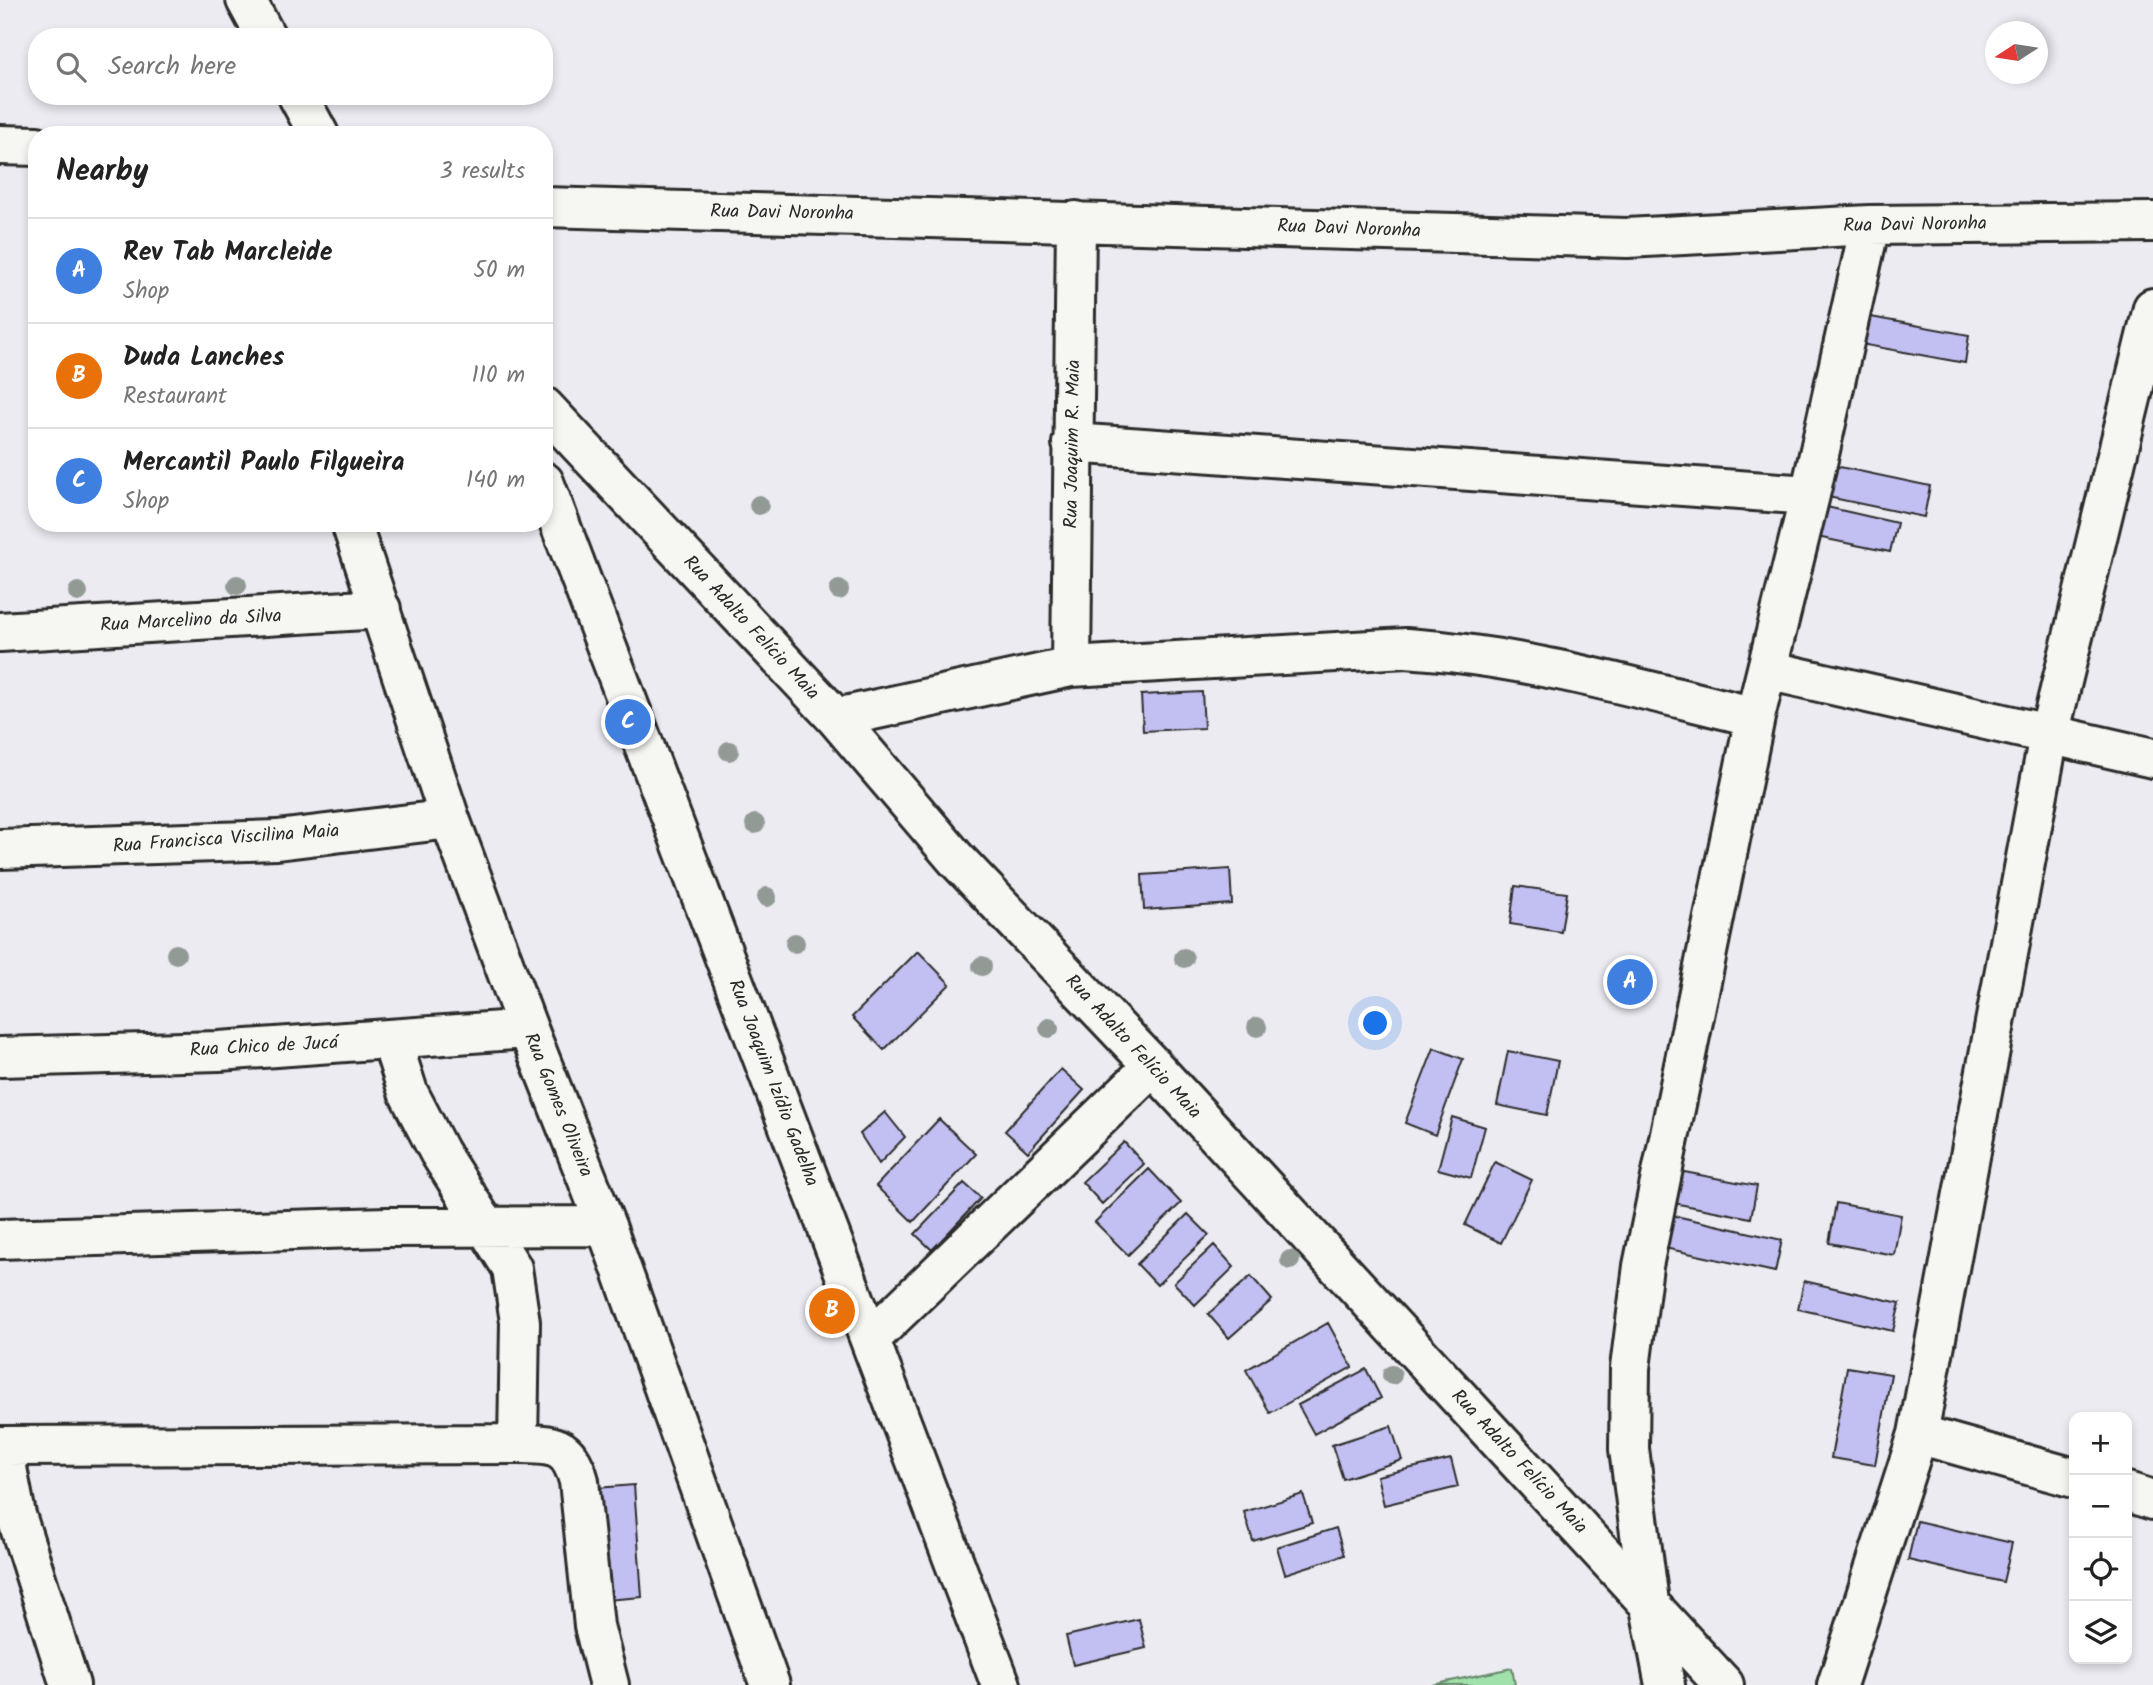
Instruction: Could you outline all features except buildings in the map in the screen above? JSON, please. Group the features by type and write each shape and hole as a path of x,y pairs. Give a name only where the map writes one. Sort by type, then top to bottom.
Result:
{"street":[{"path":"246,0 261,28"},
{"path":"303,105 314,126"},
{"path":"0,145 28,146"},
{"name":"Rua Davi Noronha","path":"553,207 1627,238 1870,225 2153,222"},
{"name":"Rua Joaquim R. Maia","path":"1071,667 1076,221"},
{"path":"1665,1685 1649,1602 1629,1449 1630,1368 1643,1266 1755,717 1810,495 1870,225"},
{"path":"1837,1685 1918,1434 2049,735 2153,308"},
{"name":"Rua Adalto Felício Maia","path":"553,417 836,718 956,859 1153,1066 1724,1685"},
{"path":"1072,443 1810,495"},
{"name":"Rua Joaquim Izídio Gadelha","path":"553,506 1001,1685"},
{"name":"Rua Gomes Oliveira","path":"354,532 450,819 528,1029 606,1226 770,1685"},
{"name":"Rua Marcelino da Silva","path":"0,632 381,610"},
{"path":"836,718 1071,667 1406,648 1461,652 1551,667 1755,717"},
{"path":"1767,670 2153,758"},
{"name":"Rua Francisca Viscilina Maia","path":"0,849 277,840 450,819"},
{"name":"Rua Chico de Jucá","path":"0,1057 219,1051 528,1029"},
{"path":"391,1039 408,1092 439,1152 512,1268 520,1322 517,1444"},
{"path":"870,1339 1153,1066"},
{"path":"0,1239 373,1227 606,1226"},
{"path":"1918,1434 2069,1477"},
{"path":"70,1685 16,1515 1,1447 543,1444 561,1450 573,1460 594,1626 609,1685"},
{"path":"2132,1494 2153,1500"}],"green space":[{"path":"1512,1668 1515,1685 1432,1685"}],"place":[{"name":"Mercantil Paulo Filgueira","path":"628,722"},
{"name":"Rev Tab Marcleide","path":"1630,982"},
{"name":"Duda Lanches","path":"832,1311"}]}
